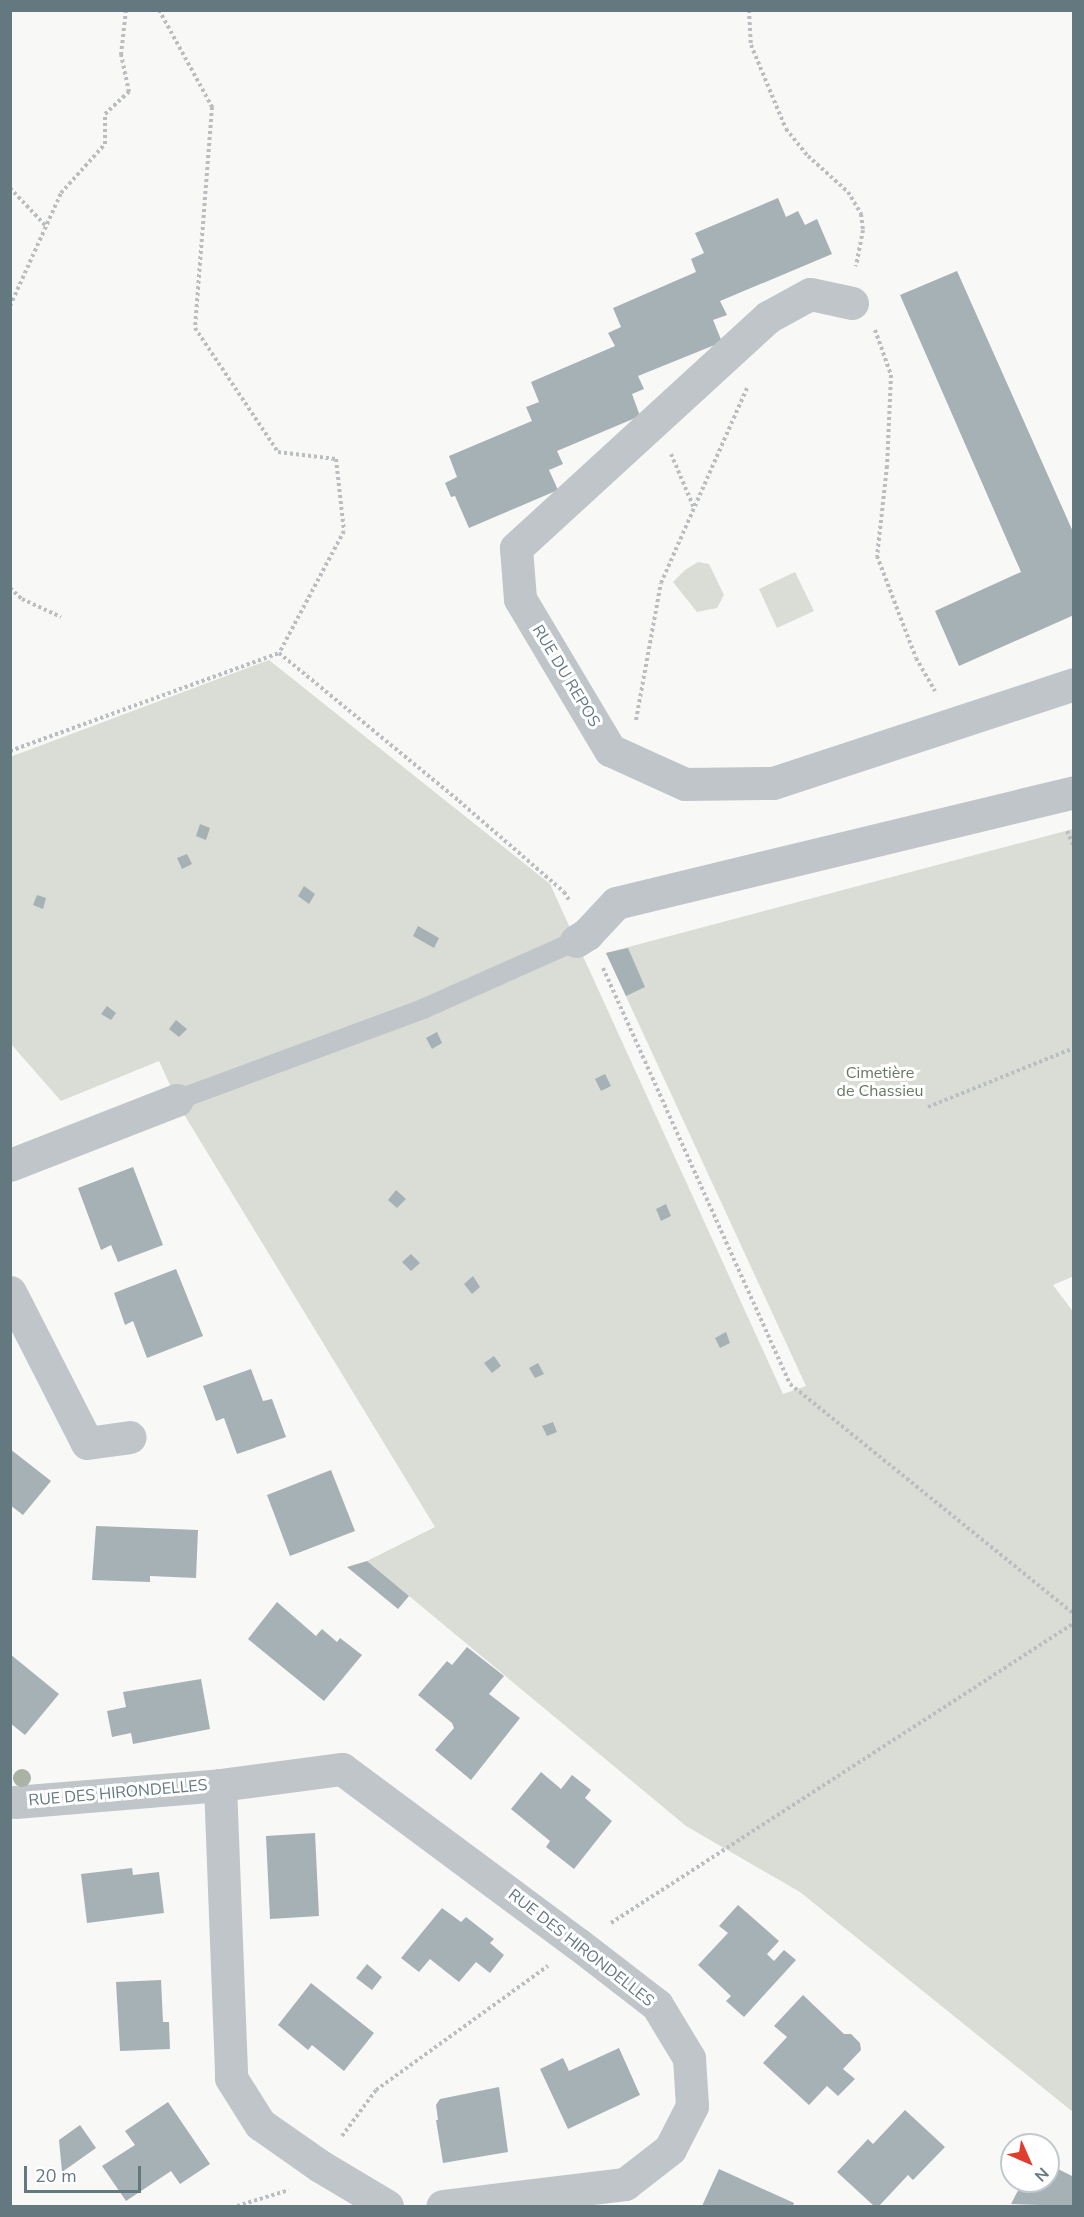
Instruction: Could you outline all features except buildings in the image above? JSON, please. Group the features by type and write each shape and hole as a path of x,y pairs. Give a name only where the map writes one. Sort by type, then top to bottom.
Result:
{"street":[{"name":"RUE DU REPOS","path":"610,750 520,599 516,548 768,317 810,294 847,301"},
{"path":"610,750 685,784 773,783 1074,684"},
{"path":"582,938 616,903 1074,792"},
{"path":"10,1165 177,1100"},
{"path":"10,1292 87,1443 130,1437"},
{"name":"RUE DES HIRONDELLES","path":"12,1802 220,1785 342,1769 657,2005 689,2058 692,2106 670,2149 625,2184 442,2206"},
{"name":"RUE DES HIRONDELLES","path":"220,1785 231,2078 261,2124 320,2166 387,2206"}],"lane":[{"path":"177,1100 423,1010 582,938"}],"path":[{"path":"10,306 60,193 105,144 105,114 129,92 122,55 126,10"},
{"path":"10,751 279,654 344,531 336,459 278,452 195,328 212,107 159,10"},
{"path":"749,10 752,45 786,129 808,156 848,192 861,213 863,230 847,301"},
{"path":"10,188 45,225"},
{"path":"874,328 891,375 888,466 877,556 916,658 953,723"},
{"path":"610,750 635,722 661,583 752,377"},
{"path":"657,421 694,508"},
{"path":"10,588 22,599 61,617"},
{"path":"279,654 459,801 564,892 582,938 790,1384 1074,1614"},
{"path":"928,1107 1074,1048"},
{"path":"237,2206 290,2190 320,2166 376,2091 578,1944 1074,1623"}],"green space":[{"path":"698,562 709,564 724,595 717,608 697,612 673,582 685,570"},
{"path":"795,572 814,611 777,628 759,589"},
{"name":"Cimetière de Chassieu","path":"269,660 550,884 783,1394 806,1386 606,953 1073,829 1074,1276 1053,1285 1074,1313 1073,2112 800,1892 686,1826 367,1561 435,1527 182,1111 159,1061 61,1101 11,1044 10,757"}]}
